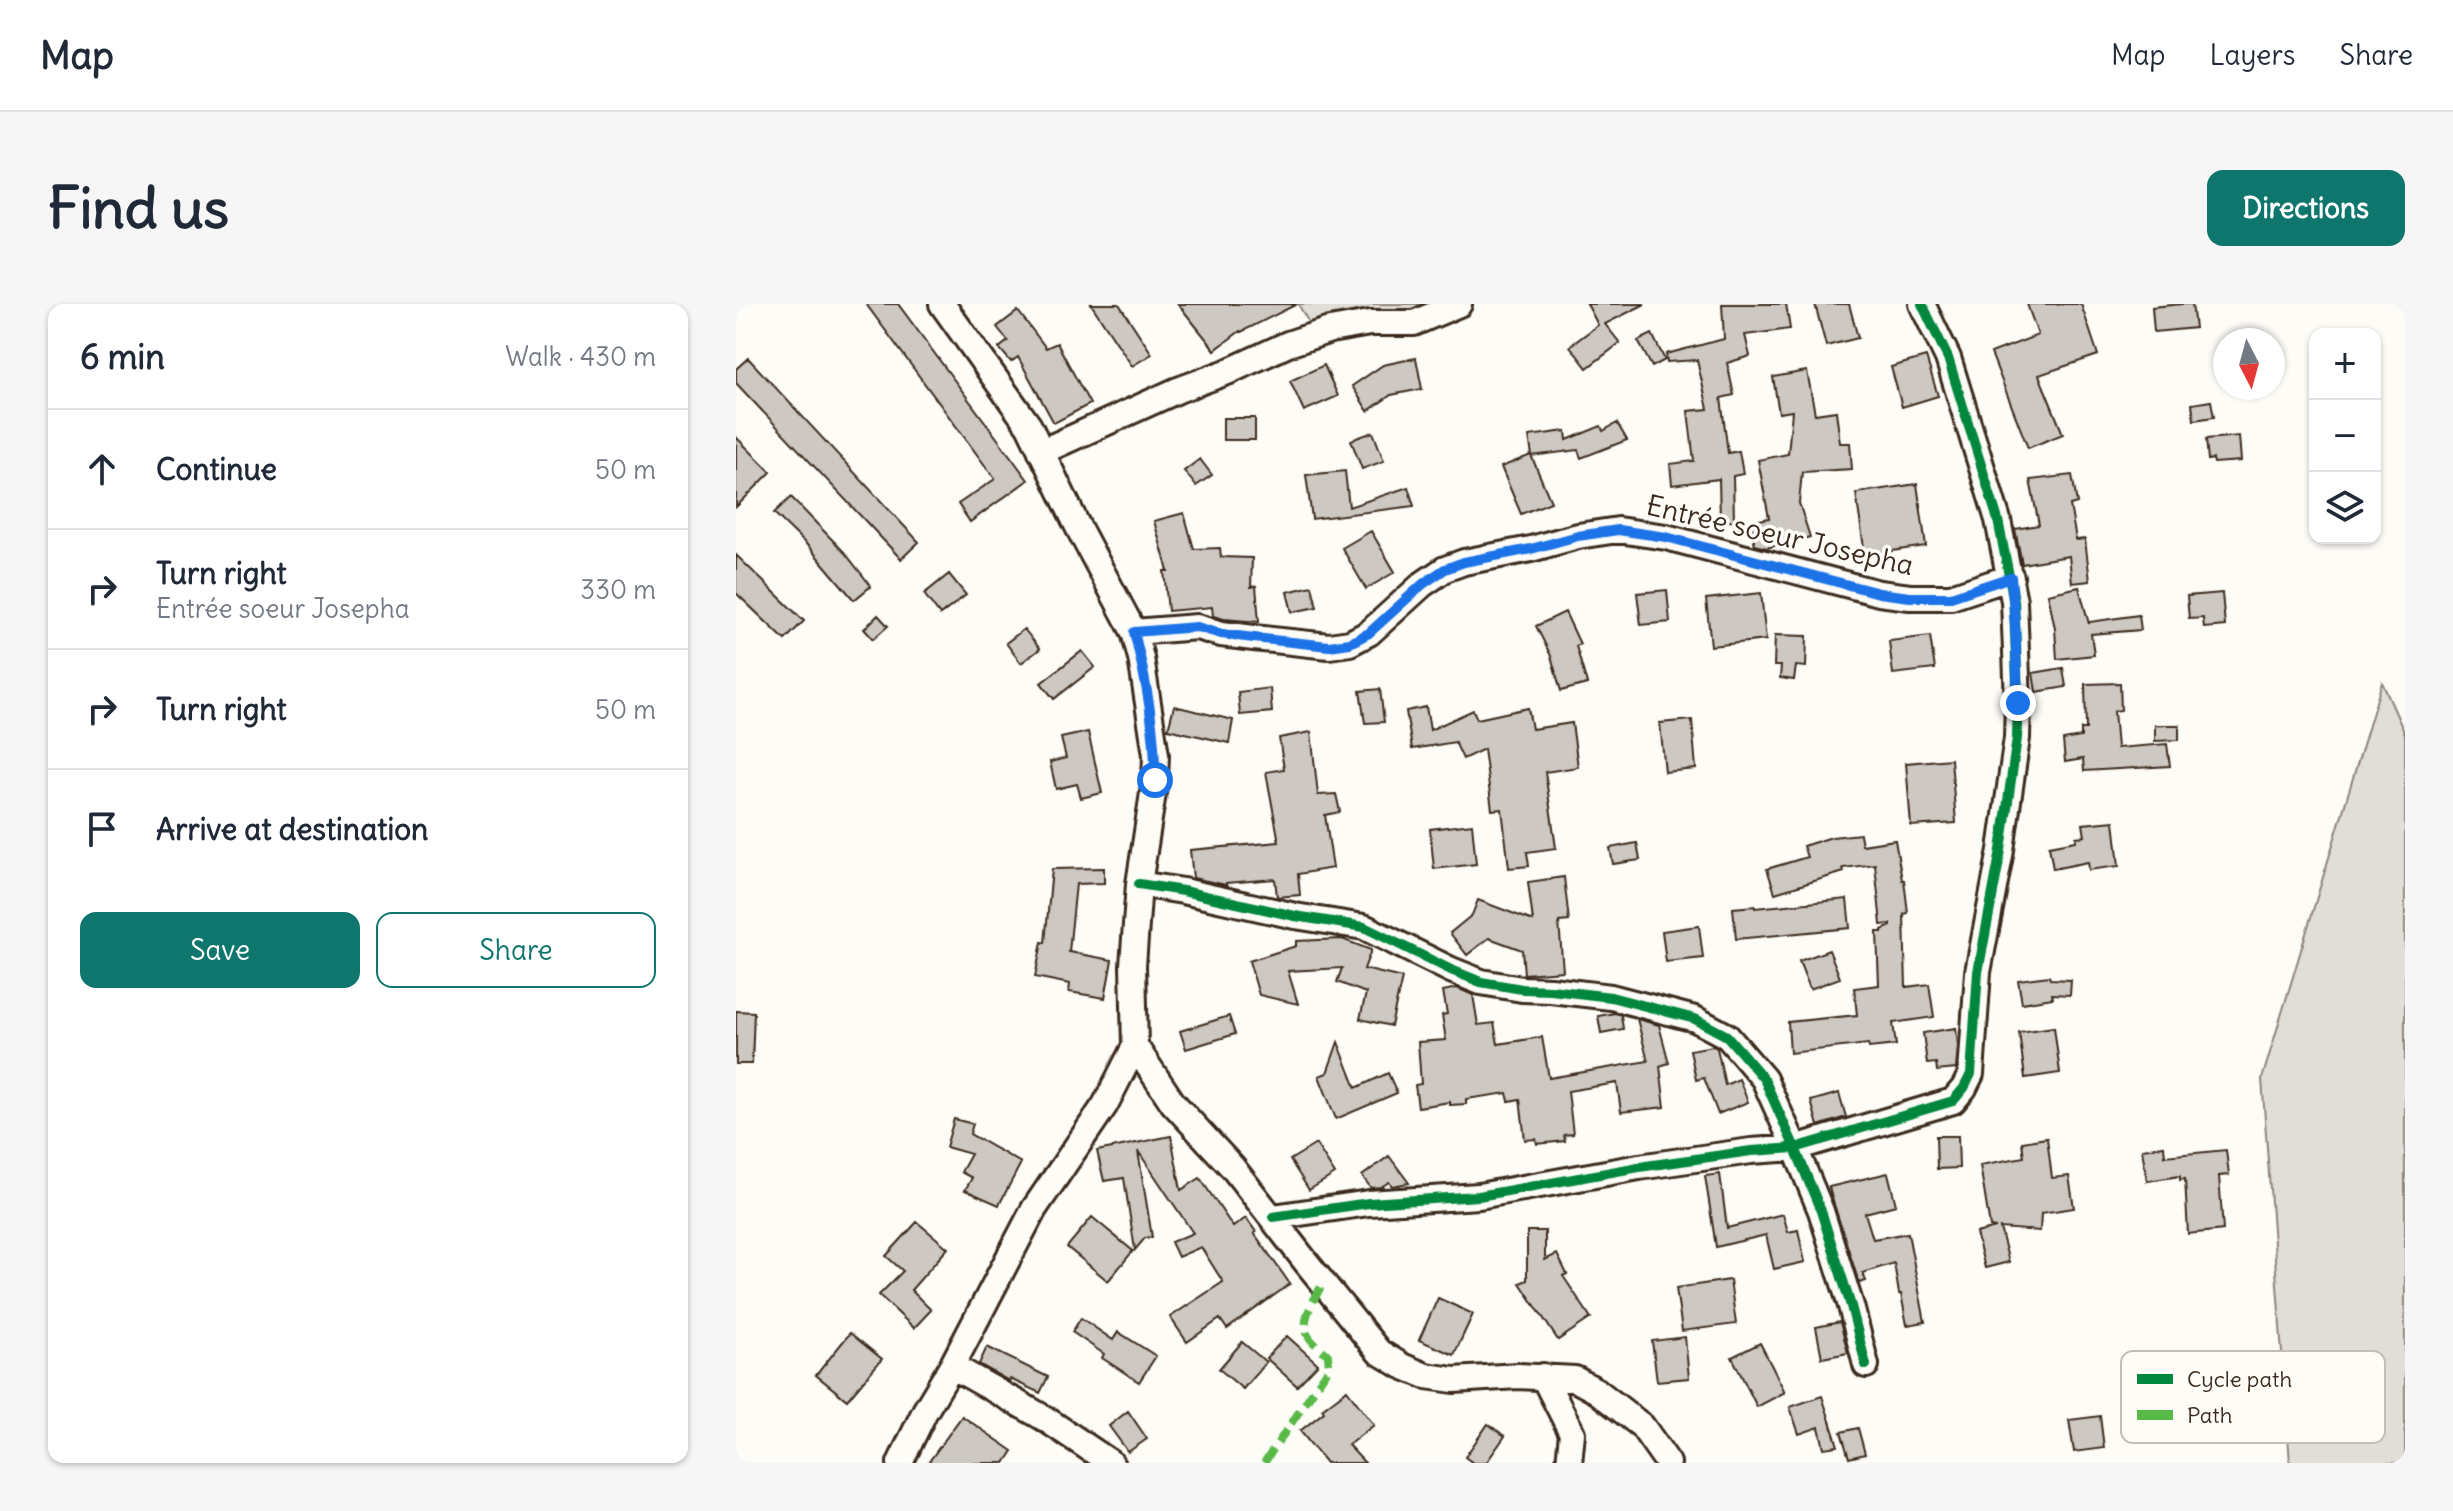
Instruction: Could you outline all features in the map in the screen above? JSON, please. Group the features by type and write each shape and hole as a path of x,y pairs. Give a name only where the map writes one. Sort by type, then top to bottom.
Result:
{"street":[{"path":"900,1463 1034,1209 1105,1105 1135,1046 1133,965 1139,884 1156,755 1134,632 1029,426 942,304"},
{"path":"1041,452 1288,344 1330,330 1370,323 1414,323 1459,304"},
{"path":"1273,1217 1369,1203 1479,1196 1639,1167 1795,1148 1953,1101 1964,1088 1971,1074 1978,972 2001,850 2017,738 2017,648 2011,577 1998,520 1952,372 1922,304"},
{"name":"Entrée soeur Josepha","path":"1134,632 1197,627 1221,634 1329,646 1350,643 1369,633 1423,584 1445,569 1578,536 1618,530 1666,537 1879,593 1910,597 1951,597 2011,577"},
{"path":"1139,884 1364,927 1481,982 1611,997 1695,1019 1727,1036 1764,1079 1795,1148 1821,1211 1866,1365"},
{"path":"1135,1046 1173,1103 1233,1168 1379,1352 1426,1376 1454,1380 1543,1376 1575,1379 1597,1391 1642,1426 1668,1463"},
{"path":"952,1366 1044,1418 1111,1463"},
{"path":"1543,1376 1572,1433 1569,1463"}],"shaded area":[{"path":"1298,304 1451,304 1320,342"},
{"path":"2382,682 2405,734 2405,1463 2290,1463 2289,1443 2385,1443 2385,1351 2282,1351 2262,1079"}],"building":[{"path":"866,304 898,304 1028,480 970,522 958,504 995,479"},
{"path":"1091,304 1119,304 1152,354 1132,366"},
{"path":"1178,304 1297,304 1240,331 1215,350"},
{"path":"1587,304 1645,304 1605,324 1620,343 1587,368 1570,346 1598,325"},
{"path":"1722,304 1786,304 1790,329 1745,335 1750,356 1727,363 1734,395 1721,398 1728,453 1739,451 1743,474 1733,476 1734,521 1720,521 1719,479 1672,485 1670,464 1694,461 1688,411 1708,409 1697,360 1667,362 1666,354 1724,339"},
{"path":"1815,304 1849,304 1858,338 1826,346"},
{"path":"2027,304 2081,304 2098,355 2039,375 2063,434 2028,448 1991,353 2038,335"},
{"path":"2192,304 2195,328 2154,332 2152,307"},
{"path":"1018,311 1046,348 1057,343 1090,404 1054,423 1018,357 1011,362 999,348 1008,341 997,327"},
{"path":"1652,334 1665,360 1652,367 1638,341"},
{"path":"1926,357 1938,396 1902,407 1891,367"},
{"path":"748,358 919,542 901,559 736,383 736,369"},
{"path":"1416,358 1422,389 1391,395 1368,411 1352,386 1383,365"},
{"path":"1324,365 1338,396 1304,411 1290,381"},
{"path":"1807,371 1815,414 1836,411 1840,443 1850,443 1852,469 1802,472 1799,503 1810,537 1766,548 1755,545 1750,522 1769,518 1758,460 1788,454 1792,411 1779,413 1773,377"},
{"path":"2211,401 2214,417 2194,420 2192,404"},
{"path":"1223,418 1255,418 1255,440 1223,440"},
{"path":"1617,423 1627,440 1581,458 1578,450 1532,456 1529,436 1566,431 1567,440 1601,426 1603,431"},
{"path":"1373,432 1384,461 1362,469 1351,440"},
{"path":"2239,436 2241,461 2214,463 2213,459 2208,460 2206,439"},
{"path":"736,437 771,472 736,507"},
{"path":"1531,455 1551,502 1521,514 1501,467"},
{"path":"1200,459 1212,475 1196,486 1184,471"},
{"path":"1345,471 1349,507 1408,487 1414,506 1312,519 1306,475"},
{"path":"2072,475 2077,503 2070,505 2076,540 2085,539 2090,581 2072,583 2069,556 2022,564 2015,529 2039,525 2030,480"},
{"path":"1917,484 1926,546 1865,555 1856,493"},
{"path":"791,497 845,553 871,586 854,600 809,547 774,513"},
{"path":"1184,513 1194,549 1220,548 1221,557 1252,558 1251,587 1256,586 1259,622 1213,616 1212,607 1168,611 1164,571 1168,571 1154,521"},
{"path":"1371,531 1395,572 1366,589 1342,548"},
{"path":"736,555 804,621 785,640 736,593"},
{"path":"949,574 966,595 940,615 924,594"},
{"path":"1312,586 1317,607 1292,612 1287,592"},
{"path":"2079,587 2089,624 2139,615 2141,630 2091,634 2094,655 2057,659 2048,594"},
{"path":"1667,590 1670,622 1641,625 1637,593"},
{"path":"1761,593 1766,640 1711,646 1706,599"},
{"path":"2222,593 2225,626 2204,628 2203,618 2189,619 2187,596"},
{"path":"1565,612 1580,644 1576,646 1587,684 1561,691 1551,656 1536,626"},
{"path":"878,615 888,626 873,639 864,629"},
{"path":"1024,629 1040,649 1021,663 1006,643"},
{"path":"1775,635 1807,636 1806,667 1796,666 1794,680 1780,678 1781,666 1774,666"},
{"path":"1930,636 1935,669 1893,674 1889,641"},
{"path":"1082,651 1095,667 1054,699 1041,683"},
{"path":"2063,668 2066,687 2036,692 2033,673"},
{"path":"2120,683 2121,710 2114,711 2117,748 2167,744 2170,766 2084,771 2083,759 2065,762 2063,740 2081,737 2081,729 2086,729 2085,684"},
{"path":"1270,688 1272,712 1240,715 1238,692"},
{"path":"1380,689 1384,722 1365,723 1360,691"},
{"path":"1174,706 1233,720 1229,743 1168,729"},
{"path":"1426,707 1430,730 1473,710 1477,719 1528,708 1532,729 1572,723 1578,767 1545,772 1556,848 1527,852 1529,866 1509,868 1502,809 1492,810 1484,749 1463,759 1455,742 1412,749 1406,711"},
{"path":"1692,720 1696,769 1665,772 1660,723"},
{"path":"2155,725 2179,725 2179,740 2155,741"},
{"path":"1088,732 1102,793 1081,798 1077,784 1056,789 1050,762 1066,758 1061,738"},
{"path":"1311,732 1318,795 1336,794 1340,812 1325,815 1333,868 1298,874 1300,895 1277,897 1275,879 1226,885 1193,878 1190,850 1279,842 1266,772 1284,769 1279,738"},
{"path":"1951,759 1956,823 1911,826 1906,763"},
{"path":"2114,821 2119,866 2089,870 2088,862 2053,869 2049,846 2076,841 2076,837 2085,836 2083,824"},
{"path":"1472,824 1476,864 1434,869 1430,829"},
{"path":"1860,834 1862,845 1895,840 1908,913 1904,914 1906,987 1929,984 1934,1017 1893,1023 1896,1045 1869,1048 1868,1044 1790,1053 1788,1022 1857,1015 1854,988 1879,985 1877,932 1882,932 1891,924 1881,925 1875,864 1843,868 1844,872 1775,893 1767,869 1807,857 1803,846 1832,837"},
{"path":"1637,843 1640,860 1613,864 1610,848"},
{"path":"1104,868 1104,883 1076,884 1069,952 1112,960 1105,998 1069,992 1070,984 1035,977 1042,942 1045,943 1052,869"},
{"path":"1564,877 1569,921 1559,922 1563,971 1524,974 1522,950 1489,938 1467,955 1450,933 1472,915 1478,900 1533,921 1528,882"},
{"path":"1847,899 1850,928 1736,939 1733,908"},
{"path":"1699,926 1703,958 1666,962 1662,931"},
{"path":"1342,939 1371,950 1364,969 1402,978 1391,1026 1360,1019 1366,993 1337,982 1342,968 1288,971 1298,1004 1259,995 1249,961 1296,946 1296,941"},
{"path":"1829,950 1840,978 1810,989 1799,961"},
{"path":"2049,976 2050,979 2071,980 2070,995 2052,994 2053,998 2022,1003 2018,980"},
{"path":"1457,988 1473,995 1478,1025 1494,1023 1498,1044 1542,1037 1549,1078 1648,1061 1637,1019 1659,1025 1669,1063 1660,1066 1665,1107 1621,1112 1617,1083 1568,1091 1573,1134 1564,1135 1565,1141 1537,1144 1536,1139 1525,1140 1520,1099 1509,1101 1507,1093 1466,1099 1466,1104 1450,1105 1450,1102 1418,1107 1415,1085 1421,1084 1418,1042 1446,1040 1442,1015 1447,1014 1443,991"},
{"path":"736,1011 754,1012 752,1064 736,1064"},
{"path":"1621,1015 1623,1029 1601,1033 1598,1016"},
{"path":"1229,1016 1235,1034 1186,1049 1180,1031"},
{"path":"2054,1027 2060,1073 2025,1078 2019,1032"},
{"path":"1956,1028 1956,1069 1937,1071 1936,1063 1927,1064 1923,1033"},
{"path":"1338,1042 1356,1088 1388,1073 1397,1093 1336,1119 1319,1076 1327,1073"},
{"path":"1717,1048 1725,1085 1739,1079 1748,1102 1718,1114 1704,1078 1696,1080 1690,1050"},
{"path":"1839,1093 1846,1117 1818,1126 1811,1101"},
{"path":"954,1119 973,1124 970,1134 1021,1163 999,1205 965,1190 972,1178 961,1172 971,1154 946,1147"},
{"path":"1171,1136 1181,1190 1200,1178 1233,1227 1246,1218 1290,1284 1227,1329 1220,1319 1187,1342 1170,1317 1223,1282 1201,1247 1178,1257 1171,1242 1193,1233 1138,1151 1152,1237 1145,1238 1135,1250 1124,1178 1104,1181 1097,1151"},
{"path":"1936,1136 1958,1136 1959,1168 1937,1169"},
{"path":"2047,1138 2052,1178 2069,1176 2074,1208 2041,1213 2040,1231 2000,1228 2009,1262 1985,1268 1976,1233 1996,1228 1990,1227 1980,1165 2024,1157 2022,1142"},
{"path":"1316,1144 1335,1174 1309,1190 1290,1160"},
{"path":"2164,1146 2165,1156 2226,1150 2229,1175 2219,1176 2223,1230 2188,1234 2185,1179 2180,1180 2180,1176 2147,1181 2142,1149"},
{"path":"1389,1156 1409,1183 1392,1186 1389,1182 1371,1188 1362,1176"},
{"path":"1888,1173 1896,1205 1865,1213 1873,1239 1908,1233 1925,1322 1907,1325 1894,1263 1863,1273 1866,1281 1859,1283 1829,1187"},
{"path":"1720,1174 1727,1228 1783,1214 1788,1232 1798,1230 1805,1262 1774,1269 1766,1235 1716,1247 1705,1176"},
{"path":"1092,1217 1133,1251 1108,1281 1067,1247"},
{"path":"917,1222 948,1248 911,1290 931,1310 914,1328 879,1295 903,1271 886,1256"},
{"path":"1527,1231 1545,1231 1545,1260 1557,1254 1567,1274 1563,1276 1591,1318 1558,1340 1520,1283 1527,1280"},
{"path":"1730,1280 1736,1324 1682,1331 1676,1288"},
{"path":"1438,1298 1473,1314 1454,1355 1419,1340"},
{"path":"1081,1318 1113,1340 1118,1332 1156,1356 1139,1382 1102,1358 1104,1354 1072,1332"},
{"path":"1840,1322 1848,1353 1822,1358 1816,1327"},
{"path":"850,1333 882,1359 847,1400 816,1375"},
{"path":"1287,1336 1318,1364 1297,1386 1266,1358"},
{"path":"1685,1337 1689,1378 1657,1381 1652,1341"},
{"path":"1242,1342 1266,1362 1243,1389 1219,1369"},
{"path":"1760,1343 1785,1392 1757,1407 1732,1357"},
{"path":"987,1347 1048,1377 1040,1393 1009,1381 979,1364"},
{"path":"1347,1390 1374,1425 1348,1445 1365,1463 1326,1463 1300,1431"},
{"path":"1822,1396 1838,1446 1824,1448 1819,1427 1799,1434 1790,1407"},
{"path":"1128,1411 1147,1439 1128,1452 1109,1426"},
{"path":"962,1416 1013,1451 1005,1463 928,1463"},
{"path":"2100,1416 2104,1448 2074,1452 2069,1420"},
{"path":"1488,1424 1505,1436 1486,1463 1473,1463 1465,1457"},
{"path":"1858,1428 1865,1454 1849,1458 1841,1432"}],"marked path":[{"path":"1264,1463 1329,1368 1328,1355 1306,1331 1309,1310 1323,1283"}],"cycle path":[{"path":"1273,1217 1369,1203 1479,1196 1639,1167 1795,1148 1953,1101 1964,1088 1971,1074 1978,972 2001,850 2017,738 2014,601 1998,520 1948,358 1922,304"},
{"path":"1139,884 1364,927 1481,982 1611,997 1695,1019 1727,1036 1764,1079 1795,1148 1821,1211 1866,1365"}],"route":[{"path":"1155,780 1156,755 1134,632 1197,627 1221,634 1329,646 1350,643 1369,633 1423,584 1445,569 1578,536 1618,530 1666,537 1879,593 1910,597 1951,597 2011,577 2018,703"}]}
